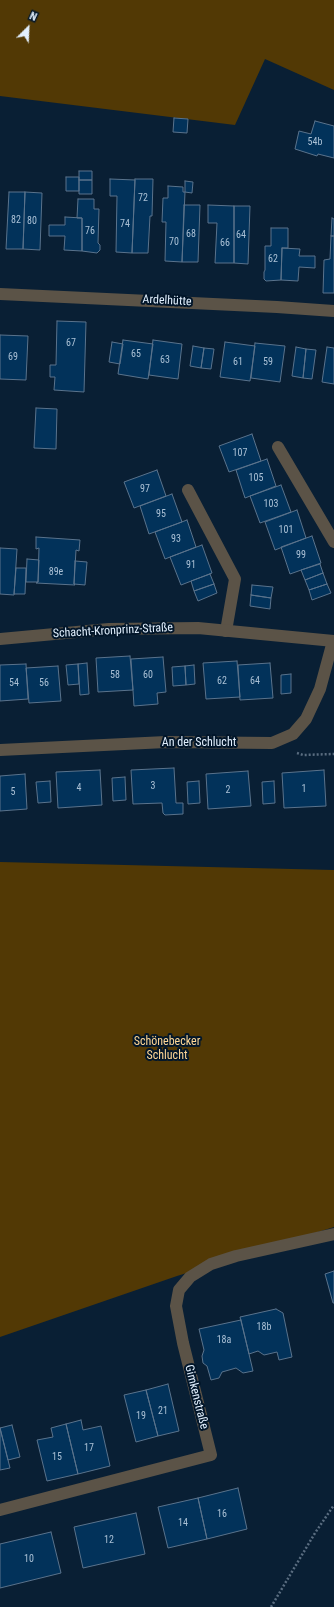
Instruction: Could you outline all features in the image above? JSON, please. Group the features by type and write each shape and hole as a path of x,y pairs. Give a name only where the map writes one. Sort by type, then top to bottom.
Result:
{"street":[{"name":"Ardelhütte","path":"0,294 269,306 334,311"},
{"path":"278,447 334,542"},
{"path":"188,490 235,579 226,631"},
{"name":"Schacht-Kronprinz-Straße","path":"0,638 109,629 198,628 334,640"},
{"name":"An der Schlucht","path":"0,750 166,742 272,744 293,734 306,719 320,689 334,640"},
{"name":"Gimkenstraße","path":"0,1510 211,1455 177,1313 176,1306 179,1290 190,1277 211,1264 236,1256 334,1234"}],"path":[{"path":"271,1607 315,1533 334,1505"}],"green space":[{"path":"0,0 334,0 334,90 265,59 235,125 0,96"},
{"name":"Schönebecker Schlucht","path":"0,862 334,870 334,1227 177,1276 0,1337"}],"building":[{"path":"174,118 188,119 187,133 173,132"},
{"path":"315,121 334,126 334,158 318,154 317,156 295,149 299,131 311,134"},
{"path":"79,171 92,171 92,180 79,180"},
{"path":"66,177 79,177 79,191 66,191"},
{"path":"110,179 135,180 132,253 116,252 117,196 110,196"},
{"path":"135,179 153,179 152,216 150,216 148,253 132,253"},
{"path":"79,180 92,180 92,194 79,194"},
{"path":"185,181 193,182 192,193 185,192"},
{"path":"168,186 183,187 183,192 185,192 182,262 165,261 166,222 162,222 163,198 168,198"},
{"path":"9,192 25,192 23,249 6,249"},
{"path":"25,192 42,193 40,250 23,249"},
{"path":"78,199 94,199 94,209 99,209 98,243 100,245 100,250 97,253 82,251 82,218 77,218"},
{"path":"184,205 200,205 198,262 182,262"},
{"path":"208,205 234,206 234,263 215,263 217,223 208,223"},
{"path":"234,206 250,206 248,264 234,263"},
{"path":"65,217 82,218 82,251 64,250 65,236 49,236 49,225 65,225"},
{"path":"332,218 334,219 334,236 331,236"},
{"path":"271,228 288,228 288,248 282,248 281,280 266,281 264,279 265,246 271,246"},
{"path":"331,236 334,236 334,293 323,293 324,260 330,259"},
{"path":"282,248 300,249 299,256 315,256 315,268 299,267 298,281 281,280"},
{"path":"57,321 86,322 84,392 54,390 55,377 50,377 50,365 56,365"},
{"path":"0,335 28,336 26,380 0,379"},
{"path":"123,340 153,344 148,379 118,374"},
{"path":"153,340 182,344 178,379 149,375"},
{"path":"112,342 123,344 120,364 109,362"},
{"path":"225,342 255,346 250,381 220,377"},
{"path":"255,343 285,346 280,382 251,378"},
{"path":"193,346 204,348 201,368 190,366"},
{"path":"296,347 306,349 303,378 292,376"},
{"path":"327,347 334,348 334,384 322,382"},
{"path":"204,348 214,349 211,369 201,368"},
{"path":"306,349 316,350 312,379 303,378"},
{"path":"36,408 57,409 56,449 34,448"},
{"path":"252,434 261,461 229,472 219,446"},
{"path":"267,459 276,486 245,498 236,470"},
{"path":"157,470 166,496 134,508 124,482"},
{"path":"281,485 291,512 260,523 250,496"},
{"path":"172,494 182,522 149,534 140,506"},
{"path":"297,510 306,538 275,550 265,522"},
{"path":"187,520 196,547 165,559 155,532"},
{"path":"312,536 321,563 290,574 281,547"},
{"path":"36,537 80,540 79,551 76,550 75,585 36,583 38,582 39,548 36,549"},
{"path":"202,545 212,573 181,585 170,557"},
{"path":"0,548 17,549 14,595 0,594"},
{"path":"27,559 39,560 38,582 26,582"},
{"path":"75,561 87,562 85,585 74,584"},
{"path":"320,564 323,573 305,580 301,570"},
{"path":"16,568 26,568 25,594 14,594"},
{"path":"323,573 327,584 309,590 305,580"},
{"path":"210,574 214,584 194,591 191,581"},
{"path":"214,584 217,593 198,601 194,591"},
{"path":"327,584 331,593 312,600 309,590"},
{"path":"252,585 273,587 271,598 251,595"},
{"path":"251,595 271,598 270,609 250,606"},
{"path":"130,656 133,690 98,692 96,658"},
{"path":"163,657 166,692 157,693 158,704 134,706 131,659"},
{"path":"237,661 240,697 206,699 203,663"},
{"path":"87,663 89,694 80,695 78,664"},
{"path":"270,663 273,698 240,700 238,665"},
{"path":"26,664 28,699 0,701 0,665"},
{"path":"78,664 79,684 68,685 66,665"},
{"path":"194,665 195,684 186,685 185,666"},
{"path":"58,666 61,701 29,703 26,668"},
{"path":"185,666 186,685 173,686 172,667"},
{"path":"291,674 291,693 281,694 281,675"},
{"path":"174,768 176,803 183,803 183,814 165,815 163,813 162,803 133,804 131,770"},
{"path":"100,770 102,805 58,808 56,772"},
{"path":"324,770 326,806 284,808 282,773"},
{"path":"248,771 251,806 208,809 206,774"},
{"path":"25,774 27,809 0,811 0,776"},
{"path":"125,777 126,800 113,801 112,778"},
{"path":"50,781 51,802 38,803 36,782"},
{"path":"199,781 200,803 188,804 187,782"},
{"path":"274,781 275,803 263,804 262,782"},
{"path":"334,1271 334,1303 333,1303 325,1274"},
{"path":"276,1309 283,1313 292,1357 279,1360 277,1352 264,1355 258,1351 249,1354 240,1317"},
{"path":"241,1320 253,1371 243,1373 236,1368 222,1372 219,1378 211,1380 207,1366 203,1363 202,1356 204,1350 199,1329"},
{"path":"168,1384 179,1431 158,1436 146,1390"},
{"path":"146,1390 158,1436 136,1442 124,1395"},
{"path":"81,1420 83,1430 101,1426 110,1466 78,1474 66,1424"},
{"path":"66,1424 78,1474 47,1481 37,1440 53,1437 51,1428"},
{"path":"12,1425 20,1457 8,1460 0,1428"},
{"path":"0,1428 10,1468 0,1470"},
{"path":"238,1488 247,1529 207,1539 198,1498"},
{"path":"198,1498 207,1539 168,1548 158,1507"},
{"path":"136,1513 145,1554 83,1568 74,1527"},
{"path":"51,1532 61,1573 0,1588 0,1544"}]}
